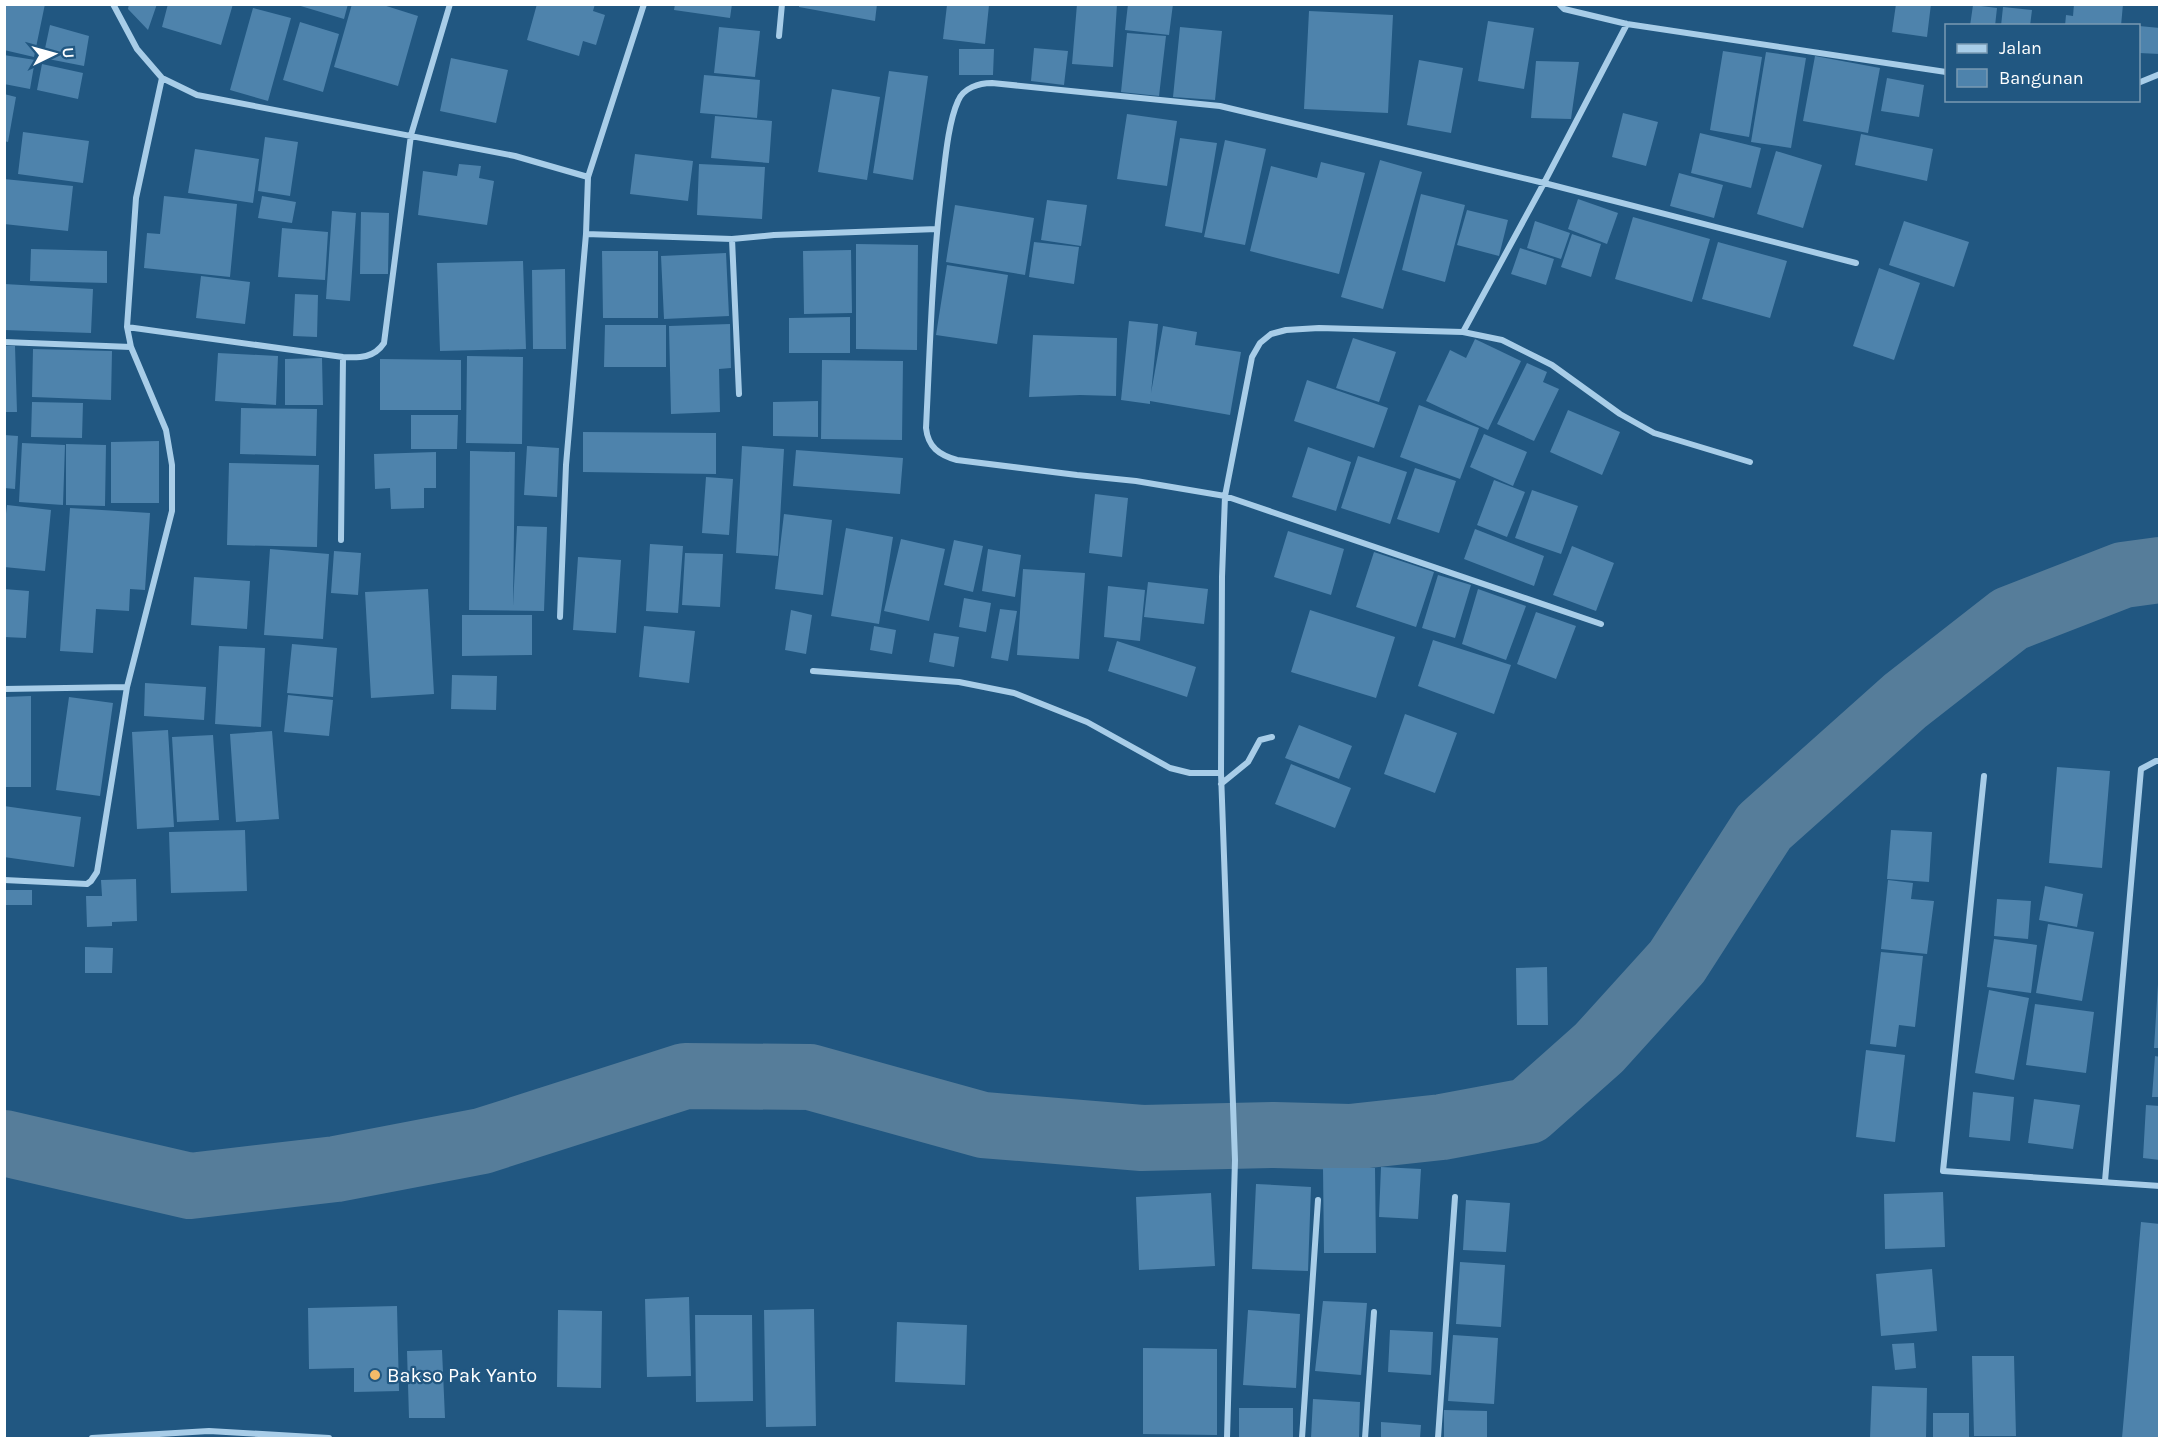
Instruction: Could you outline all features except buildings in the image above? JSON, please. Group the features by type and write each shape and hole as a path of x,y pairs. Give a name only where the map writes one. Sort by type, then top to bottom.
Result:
{"street":[{"path":"113,4 137,50 162,78 197,95 515,156 588,177"},
{"path":"128,327 343,357 364,358 380,348 384,343 411,135 450,4"},
{"path":"560,617 566,465 586,234 588,177 644,4"},
{"path":"779,36 782,4"},
{"path":"1559,4 1564,9 1627,24 1945,72"},
{"path":"1463,332 1627,24"},
{"path":"2140,83 2160,74"},
{"path":"4,880 87,884 98,867 127,687 172,511 173,485 166,430 131,347 128,327 136,198 162,78"},
{"path":"1601,624 1225,496 1136,481 1077,476 957,460 932,447 927,440 926,429 937,229 947,148 958,100 967,90 983,83 1220,106 1544,183 1856,263"},
{"path":"586,234 732,239 774,235 937,229"},
{"path":"732,239 739,394"},
{"path":"1227,1438 1235,1160 1221,784 1222,577 1225,496 1251,357 1260,343 1271,334 1286,330 1319,328 1463,332 1502,340 1552,365 1620,414 1654,433 1750,462"},
{"path":"4,342 131,347"},
{"path":"341,540 343,357"},
{"path":"813,670 959,681 1014,693 1087,722 1170,768 1190,773 1221,773"},
{"path":"4,689 127,687"},
{"path":"1221,784 1248,762 1260,740 1272,737"},
{"path":"2105,1180 2141,769 2160,761"},
{"path":"1984,776 1943,1171 2105,1180 2160,1186"},
{"path":"1438,1438 1455,1197"},
{"path":"1302,1438 1318,1200"},
{"path":"1365,1438 1374,1312"},
{"path":"92,1438 193,1435 209,1431 329,1438"}],"waterway":[{"path":"4,1143 190,1186 336,1169 482,1141 685,1076 810,1077 983,1125 1142,1138 1274,1135 1350,1137 1442,1127 1528,1111 1599,1048 1677,962 1764,827 1905,701 2010,619 2123,575 2160,570"}],"place":[{"name":"Bakso Pak Yanto","path":"375,1375"}]}
